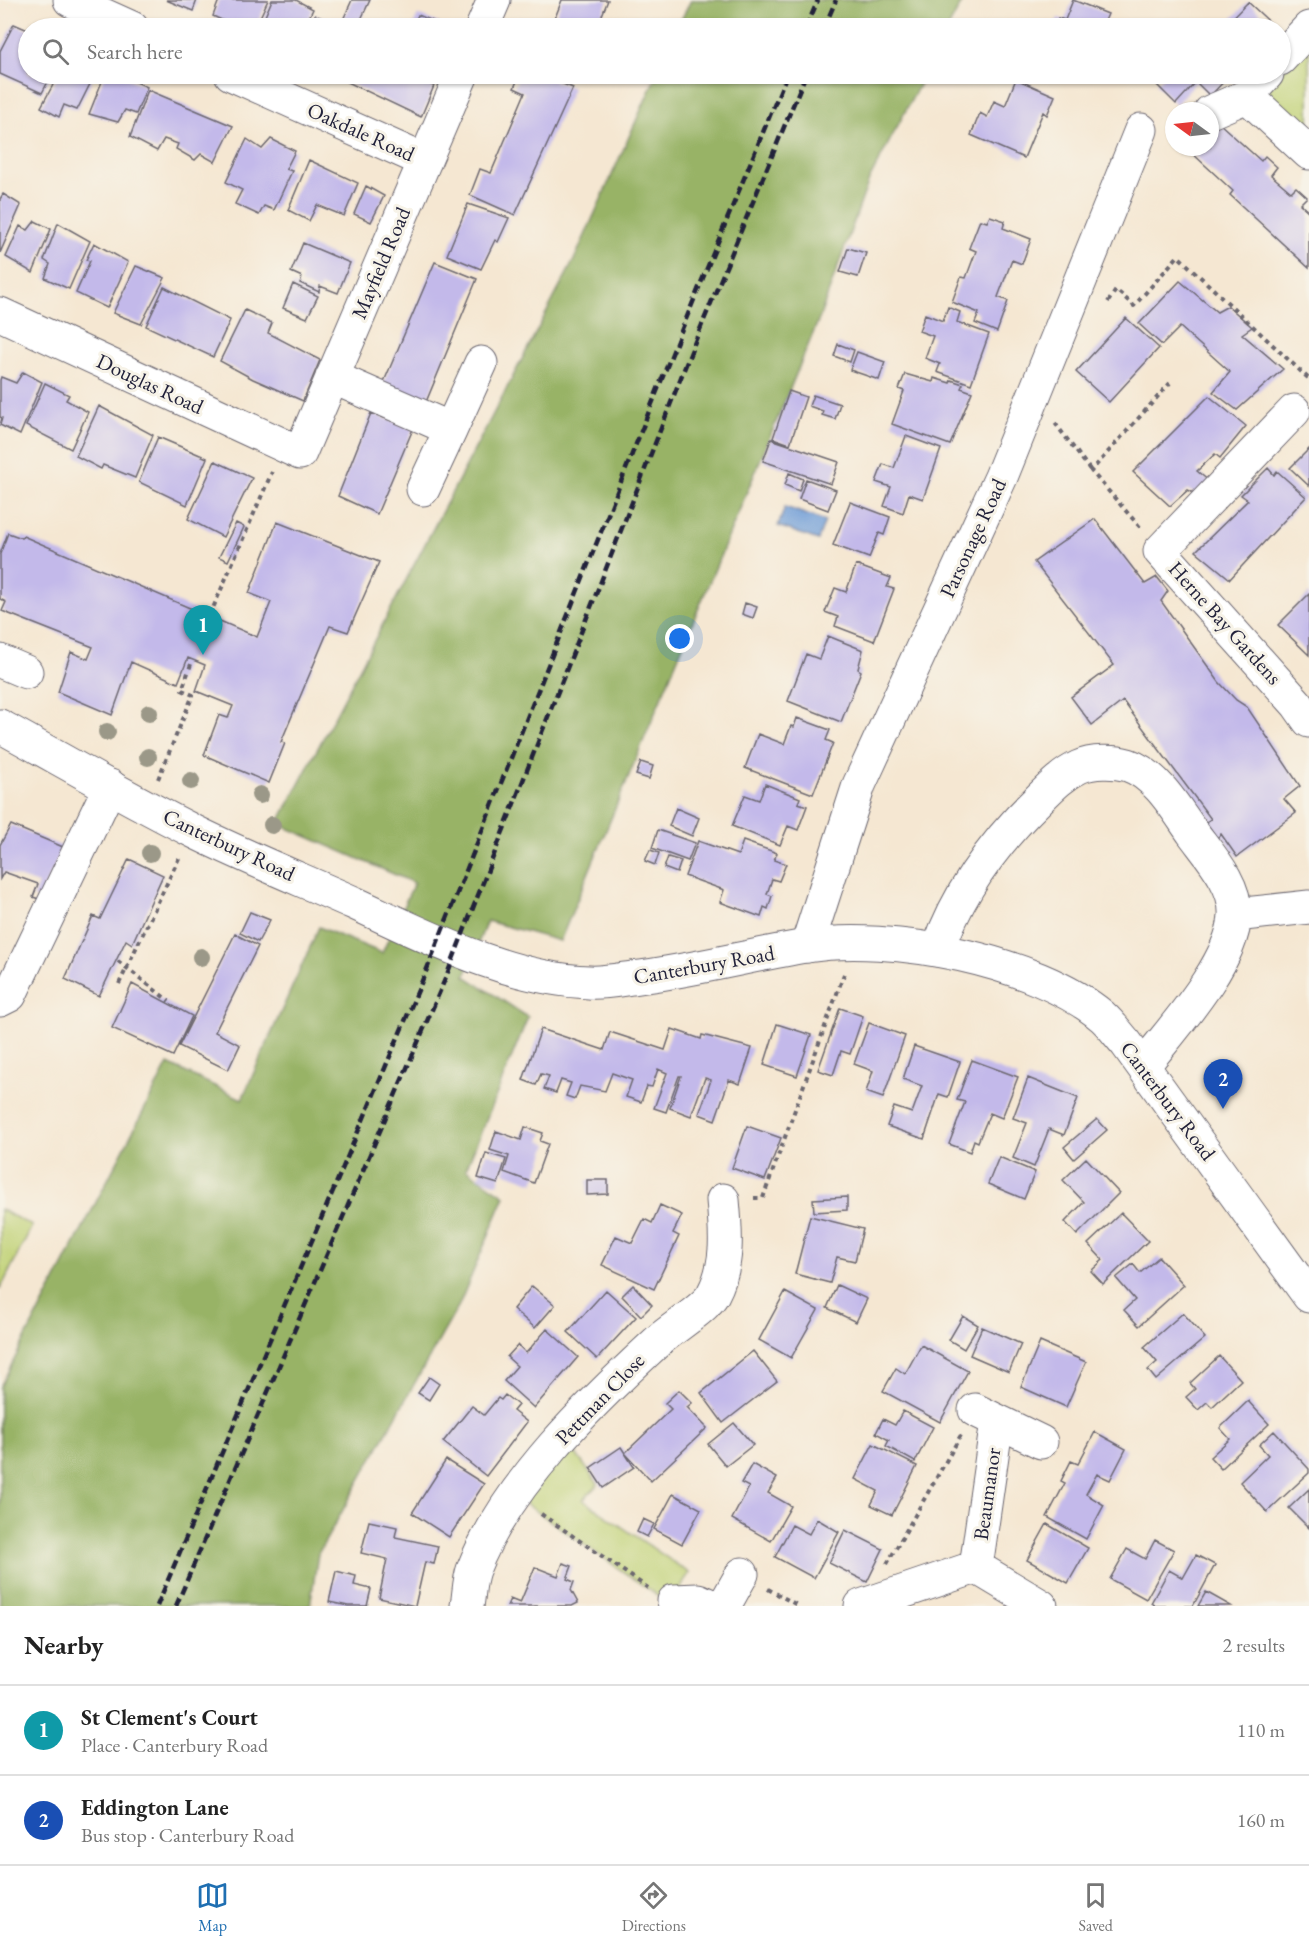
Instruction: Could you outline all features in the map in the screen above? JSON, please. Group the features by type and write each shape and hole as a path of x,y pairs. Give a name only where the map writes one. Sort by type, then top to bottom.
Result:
{"street":[{"path":"70,0 110,18"},
{"path":"486,18 494,0"},
{"path":"1291,48 1309,28"},
{"name":"Oakdale Road","path":"253,84 425,162"},
{"name":"Mayfield Road","path":"291,450 332,377 458,84"},
{"path":"1219,107 1257,85 1309,153"},
{"name":"Parsonage Road","path":"807,946 860,784 1001,477 1141,130"},
{"name":"Douglas Road","path":"0,314 291,450"},
{"path":"423,489 482,363"},
{"path":"332,377 451,429"},
{"name":"Herne Bay Gardens","path":"1294,411 1160,551 1305,706"},
{"name":"Canterbury Road","path":"0,726 194,831 411,931 483,958 556,979 593,982 655,975 807,946 856,943 905,945 938,950 1002,967 1065,993 1102,1016 1144,1065 1309,1296"},
{"path":"938,950 962,895 1014,824 1060,778 1081,766 1107,762 1127,765 1144,773 1159,789 1221,870 1230,892 1235,915 1228,945 1204,986 1144,1065"},
{"path":"0,999 10,995 110,786"},
{"path":"1235,915 1309,907"},
{"name":"Pettman Close","path":"467,1606 473,1571 513,1495 597,1399 661,1338 712,1297 722,1276 727,1240 723,1200"},
{"name":"Beaumanor","path":"976,1567 986,1416 1041,1442"},
{"name":"Beaumanor","path":"863,1605 976,1567 1041,1606"},
{"path":"724,1606 742,1574"},
{"path":"674,1601 698,1600 711,1606"}],"path":[{"path":"1103,308 1116,290 1134,306 1178,256 1309,379"},
{"path":"1091,471 1170,383"},
{"path":"1048,414 1091,471 1160,551"},
{"path":"210,615 291,450"},
{"path":"147,806 193,695 182,690 191,663"},
{"path":"119,984 194,831"},
{"path":"723,1200 763,1198 856,943"},
{"path":"118,961 169,1001"},
{"path":"863,1605 986,1416"},
{"path":"513,1495 668,1603 674,1601"}],"green space":[{"path":"691,0 963,0 953,18 682,18"},
{"path":"1309,28 1309,153 1247,96 1258,84 1291,84 1291,48"},
{"path":"653,84 920,84 869,180 819,319 560,941 487,921 465,976 528,1017 466,1169 505,1196 459,1305 318,1554 310,1606 0,1606 0,1387 168,1064 242,1099 319,927 382,953 414,883 278,824 574,260"},
{"path":"0,1209 32,1226 0,1290"},
{"path":"563,1436 598,1484 583,1500 689,1573 674,1601 668,1603 513,1495"}],"water":[{"path":"785,507 825,521 818,540 778,526"}],"building":[{"path":"166,0 197,0 193,11"},
{"path":"219,0 268,0 260,18 217,18 213,16"},
{"path":"272,0 296,0 313,9 309,18 264,18"},
{"path":"352,0 370,0 362,18 344,18"},
{"path":"562,0 608,0 601,18 555,18"},
{"path":"1073,0 1108,14 1106,18 1066,18"},
{"path":"1248,2 1265,18 1233,18"},
{"path":"14,24 18,26 18,82 0,74 0,51"},
{"path":"22,84 47,84 42,93"},
{"path":"54,84 90,84 77,110 64,105 59,117 41,107"},
{"path":"101,84 141,84 147,87 136,114 125,110 118,122 89,114"},
{"path":"352,84 429,84 434,86 421,117"},
{"path":"516,84 563,84 573,88 515,215 470,195 480,169 491,173 525,93 514,88"},
{"path":"1014,84 1027,84 1055,96 1047,115 1043,112 1024,158 971,135 980,113 987,117 994,101 1005,106"},
{"path":"1156,84 1194,84 1178,102 1174,102"},
{"path":"1198,84 1221,84 1210,96"},
{"path":"148,90 233,126 215,162 201,154 195,160 176,149 178,144 164,139 157,151 130,137"},
{"path":"1219,123 1261,161 1265,156 1277,167 1271,175 1291,192 1296,187 1307,197 1300,204 1309,212 1309,268 1230,195 1233,191 1195,156 1219,156"},
{"path":"247,139 262,149 271,139 295,151 286,169 292,171 274,210 264,206 259,215 235,204 242,190 226,182"},
{"path":"309,160 358,183 344,216 317,205 309,221 288,210"},
{"path":"366,186 384,196 371,222 354,214"},
{"path":"3,194 21,205 0,253 0,199"},
{"path":"468,204 509,218 498,242 495,240 481,269 447,255"},
{"path":"990,216 1005,221 1003,228 1031,239 1022,264 1012,260 998,297 1008,301 997,332 975,323 979,313 952,302 961,277 966,278 976,251 969,248 980,220 987,222"},
{"path":"35,221 51,229 33,273 6,257 20,226 28,230"},
{"path":"58,223 90,241 69,289 45,278 50,264 44,260"},
{"path":"94,243 128,262 107,308 76,293 90,261 86,260"},
{"path":"303,243 350,263 338,293 320,286 319,292 300,283 302,277 291,272"},
{"path":"848,248 866,253 858,277 840,272"},
{"path":"435,262 477,279 426,402 383,384"},
{"path":"136,266 165,278 141,324 113,313"},
{"path":"1180,281 1217,312 1228,306 1252,327 1242,334 1283,369 1237,410 1213,392 1230,372 1180,327 1162,345 1139,324"},
{"path":"293,284 318,296 307,318 283,308"},
{"path":"164,287 230,320 213,357 146,326"},
{"path":"948,307 960,312 957,322 989,334 971,384 937,372 940,364 925,358 933,336 919,331 925,314 943,321"},
{"path":"245,310 272,323 268,333 320,360 303,401 253,379 220,361"},
{"path":"1126,318 1159,348 1109,402 1076,372"},
{"path":"838,344 854,350 850,362 834,356"},
{"path":"857,352 885,362 879,380 850,370"},
{"path":"23,372 42,382 20,435 0,425 2,418 0,417 0,380 1,377 16,383"},
{"path":"905,374 933,382 934,378 950,383 951,380 963,384 961,388 972,392 950,445 892,424 904,391 899,389"},
{"path":"45,383 69,395 66,400 88,412 71,449 26,426"},
{"path":"789,391 806,397 790,444 773,438"},
{"path":"813,395 840,404 835,419 822,415 823,411 809,406"},
{"path":"1209,396 1246,426 1220,458 1215,454 1197,471 1210,482 1196,494 1188,490 1170,506 1133,472"},
{"path":"99,406 153,435 135,478 103,465 101,469 76,456"},
{"path":"371,413 413,429 377,514 338,496"},
{"path":"906,436 941,449 923,499 909,494 903,513 884,506 891,487 876,482 883,464 894,468"},
{"path":"158,437 207,458 187,505 139,482"},
{"path":"771,439 839,462 831,484 763,461"},
{"path":"1309,449 1309,486 1290,468"},
{"path":"215,461 252,478 223,537 188,519"},
{"path":"1268,468 1274,475 1277,471 1306,497 1230,579 1196,551 1248,500 1241,495"},
{"path":"789,473 803,479 799,491 785,485"},
{"path":"806,479 836,490 828,510 799,499"},
{"path":"850,502 890,517 884,535 879,533 869,558 833,545"},
{"path":"1095,519 1145,584 1157,577 1168,591 1161,601 1219,682 1236,700 1247,707 1300,786 1284,799 1296,813 1237,857 1221,834 1217,838 1206,822 1211,819 1123,701 1092,725 1071,697 1114,665 1034,562"},
{"path":"277,522 379,562 348,632 330,626 281,742 285,743 269,783 204,755 219,715 228,718 233,706 196,691 205,665 188,658 178,683 131,662 112,715 58,692 71,652 88,659 93,647 2,611 6,602 0,599 0,554 8,533 22,538 23,536 257,637 271,602 249,593"},
{"path":"236,523 244,527 228,561 219,557"},
{"path":"856,565 891,578 887,587 894,589 874,641 835,626 838,617 825,612 835,588 846,592"},
{"path":"1309,594 1309,655 1278,625"},
{"path":"745,603 757,607 753,618 742,614"},
{"path":"828,636 863,650 858,669 861,671 841,722 788,701 806,654 819,659"},
{"path":"797,718 830,730 826,740 833,743 813,794 745,768 758,734 784,744"},
{"path":"641,762 653,766 649,779 636,775"},
{"path":"765,784 800,798 798,803 807,806 798,830 788,826 780,845 732,826 745,795 759,800"},
{"path":"676,808 699,818 692,836 669,826"},
{"path":"11,825 63,847 39,899 33,897 38,884 4,872 0,879 0,845"},
{"path":"658,830 695,843 688,861 652,848"},
{"path":"698,841 738,855 743,841 777,853 774,860 786,864 779,881 772,879 767,894 772,896 768,909 764,907 761,917 720,902 724,890 685,876"},
{"path":"650,850 659,853 655,865 645,861"},
{"path":"668,857 681,861 677,873 664,868"},
{"path":"129,859 163,875 132,944 126,940 99,996 65,979 93,916 100,919"},
{"path":"250,912 270,920 258,942 240,933"},
{"path":"235,934 258,946 215,1032 240,1045 228,1070 179,1046"},
{"path":"132,984 192,1016 173,1056 112,1028"},
{"path":"840,1008 863,1016 850,1054 841,1051 833,1075 818,1070"},
{"path":"869,1023 905,1036 883,1098 866,1092 873,1071 854,1064"},
{"path":"777,1024 811,1035 797,1076 764,1065"},
{"path":"541,1029 604,1050 610,1032 665,1050 672,1029 701,1039 702,1035 752,1048 740,1084 729,1080 715,1120 699,1114 711,1080 705,1078 691,1116 670,1108 681,1076 679,1076 666,1112 654,1108 667,1073 658,1069 652,1087 647,1086 641,1102 626,1097 632,1080 612,1073 605,1091 580,1086 575,1099 566,1096 571,1083 561,1080 556,1093 544,1089 549,1076 541,1074 536,1085 523,1080"},
{"path":"914,1046 960,1062 948,1097 939,1094 924,1139 887,1126 894,1107 912,1113 922,1086 903,1079"},
{"path":"972,1060 1018,1077 1002,1118 990,1113 978,1142 974,1140 970,1152 949,1144 965,1102 957,1100"},
{"path":"1028,1078 1078,1098 1064,1135 1049,1129 1034,1167 1013,1158 1027,1123 1013,1118"},
{"path":"1097,1119 1107,1130 1074,1159 1064,1147"},
{"path":"747,1126 781,1138 765,1180 732,1168"},
{"path":"525,1127 543,1133 540,1141 548,1144 534,1183 504,1172 509,1156 490,1150 496,1131 521,1140"},
{"path":"486,1153 506,1159 498,1184 478,1178"},
{"path":"999,1157 1035,1172 1024,1199 988,1184"},
{"path":"1086,1158 1119,1193 1077,1235 1065,1222 1084,1202 1063,1180"},
{"path":"587,1180 608,1180 608,1194 587,1195"},
{"path":"847,1197 847,1210 814,1212 813,1199"},
{"path":"660,1205 682,1215 673,1233 679,1236 654,1289 602,1265 616,1236 632,1243 644,1219 652,1223"},
{"path":"1121,1213 1148,1241 1103,1284 1091,1271 1103,1260 1088,1244"},
{"path":"810,1216 863,1229 855,1261 837,1257 830,1283 795,1274"},
{"path":"1159,1257 1184,1285 1139,1326 1124,1310 1135,1300 1116,1278 1133,1264 1140,1273"},
{"path":"633,1285 652,1305 641,1316 622,1296"},
{"path":"837,1285 867,1299 856,1322 827,1308"},
{"path":"532,1286 555,1305 535,1328 513,1309"},
{"path":"606,1290 636,1317 597,1359 568,1332"},
{"path":"785,1292 818,1310 791,1358 759,1340"},
{"path":"1183,1313 1205,1338 1156,1380 1148,1370 1157,1362 1144,1347"},
{"path":"963,1316 978,1325 964,1349 949,1340"},
{"path":"982,1327 1021,1344 1009,1372 970,1355"},
{"path":"547,1329 578,1357 534,1408 504,1381 517,1366 507,1357 518,1345 526,1353"},
{"path":"1040,1342 1086,1362 1066,1407 1021,1387"},
{"path":"921,1345 968,1371 940,1422 883,1391 896,1368 905,1374"},
{"path":"753,1351 777,1381 723,1423 701,1393"},
{"path":"1219,1356 1241,1380 1212,1407 1207,1402 1198,1410 1186,1397 1195,1389 1190,1383"},
{"path":"429,1377 439,1384 429,1400 418,1393"},
{"path":"679,1390 692,1403 687,1407 707,1428 651,1481 625,1453 671,1409 665,1403"},
{"path":"505,1395 518,1405 513,1411 527,1422 486,1476 443,1442 472,1406 484,1415 498,1398 501,1400"},
{"path":"1248,1401 1269,1424 1221,1469 1210,1457 1230,1439 1220,1428"},
{"path":"903,1411 933,1427 915,1462 886,1446 889,1440 876,1433 883,1419 895,1425"},
{"path":"734,1423 753,1445 726,1466 708,1444"},
{"path":"1274,1431 1309,1469 1309,1473 1267,1512 1240,1482 1268,1455 1259,1445"},
{"path":"1095,1432 1126,1449 1110,1480 1097,1474 1086,1494 1104,1505 1086,1539 1047,1517 1065,1483 1061,1481 1071,1461 1078,1464"},
{"path":"873,1444 917,1466 892,1515 871,1505 878,1491 855,1479"},
{"path":"621,1447 634,1467 603,1488 590,1468"},
{"path":"446,1460 484,1484 449,1537 412,1513"},
{"path":"752,1464 777,1478 768,1493 791,1506 771,1541 732,1519 749,1487 741,1483"},
{"path":"1309,1489 1309,1528 1289,1508"},
{"path":"673,1494 701,1509 682,1544 654,1529"},
{"path":"643,1519 654,1524 647,1537 637,1532"},
{"path":"817,1519 839,1532 814,1578 775,1557 792,1525 809,1534"},
{"path":"369,1521 397,1527 395,1537 438,1546 434,1564 425,1562 415,1606 379,1598 387,1559 361,1553"},
{"path":"1047,1524 1088,1548 1068,1583 1027,1560"},
{"path":"845,1530 883,1549 867,1582 829,1563"},
{"path":"1155,1540 1174,1550 1146,1599 1110,1579 1127,1549 1145,1559"},
{"path":"1196,1555 1215,1565 1193,1606 1155,1606 1151,1603 1169,1570 1183,1578"},
{"path":"563,1563 572,1566 567,1579 574,1582 571,1590 578,1603 572,1606 507,1606 510,1599 520,1603 535,1567 558,1576"},
{"path":"336,1571 356,1576 354,1585 371,1589 367,1606 348,1606 329,1602"},
{"path":"1206,1592 1231,1606 1198,1606"}],"railway":[{"path":"810,18 818,0"},
{"path":"828,18 836,0"},
{"path":"157,1606 427,969 677,341 783,84"},
{"path":"176,1606 446,977 694,344 802,84"}],"place":[{"name":"St Clement's Court","path":"203,655"},
{"name":"Eddington Lane","path":"1223,1109"}]}
